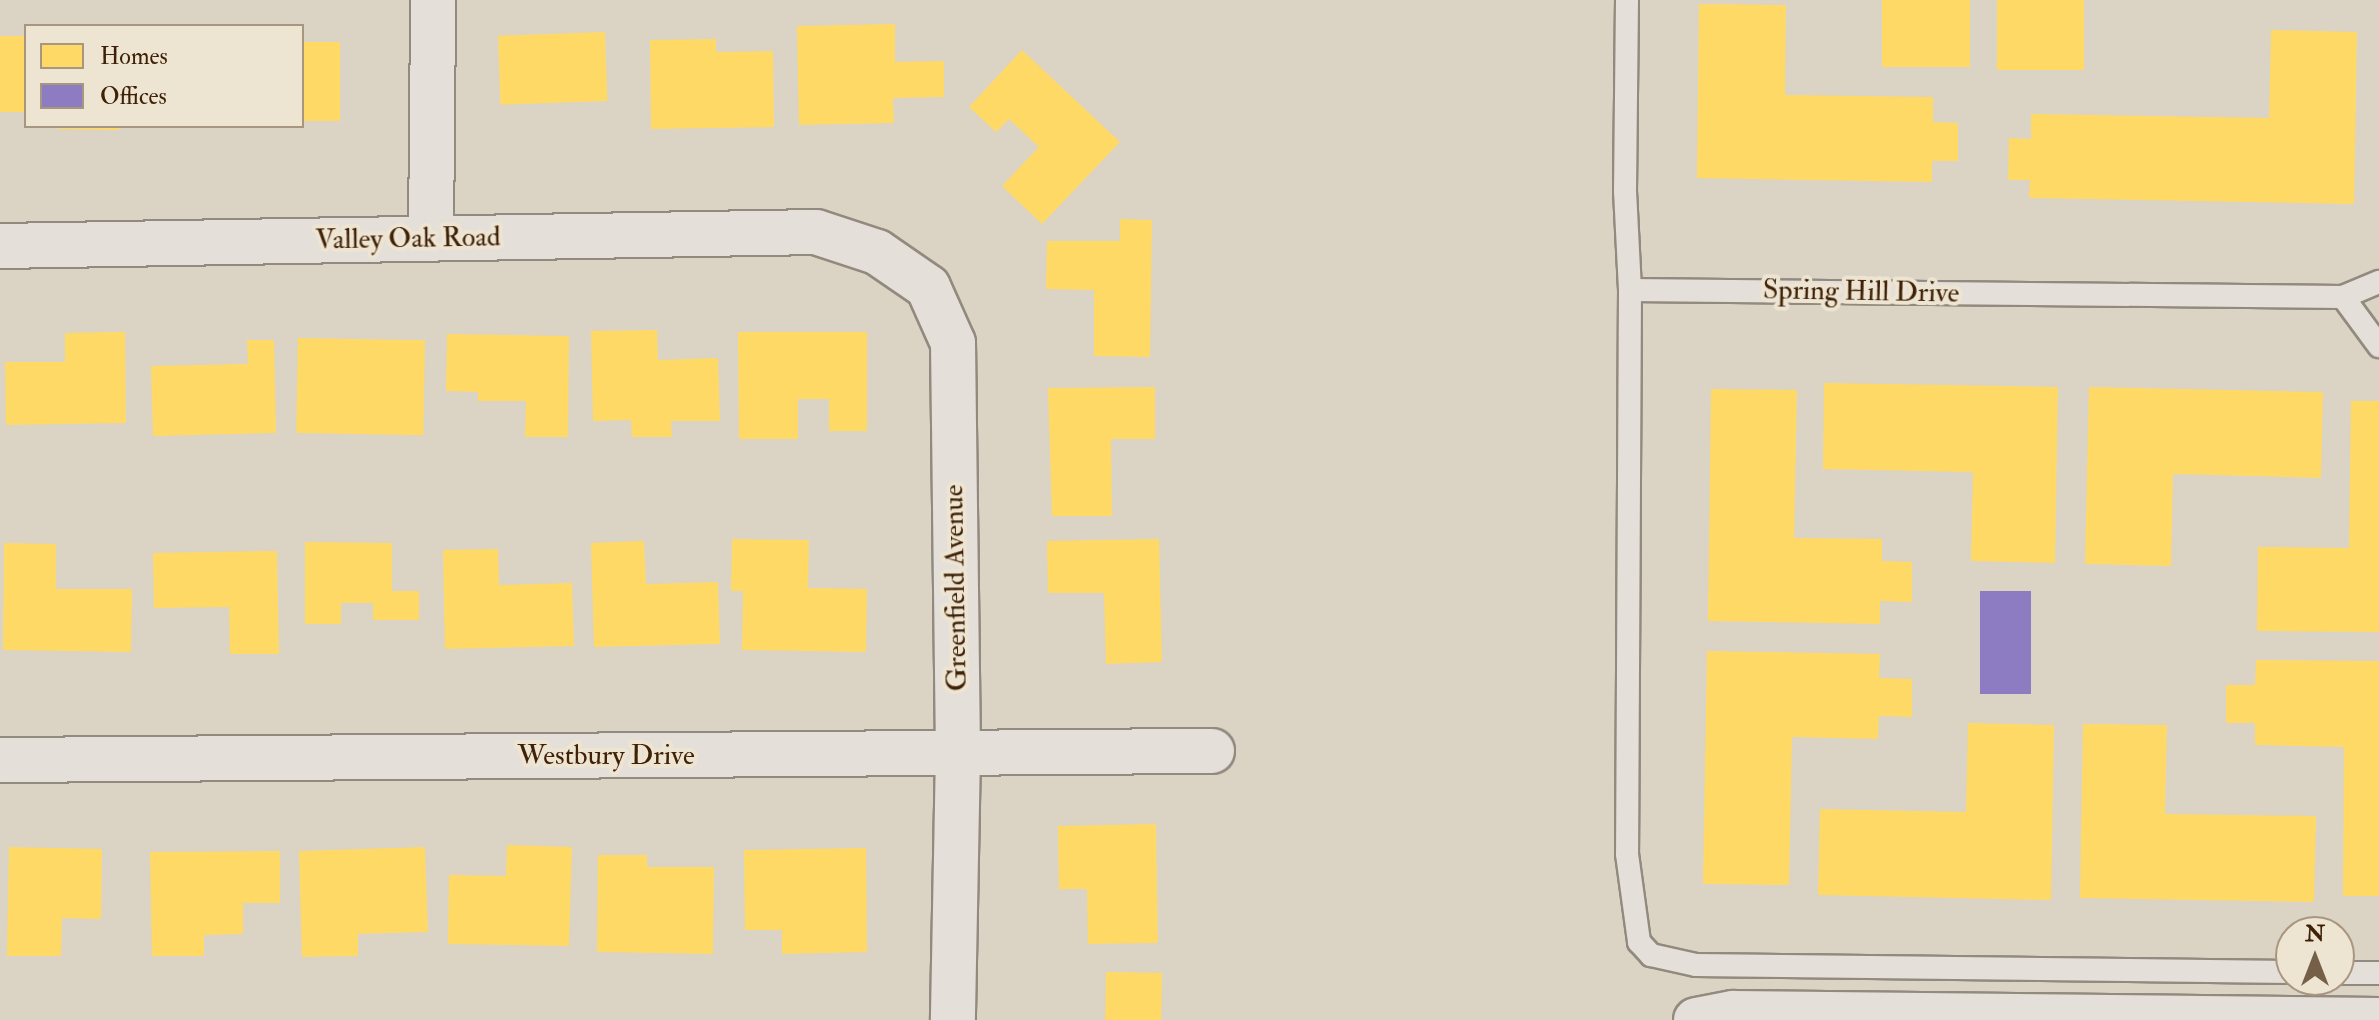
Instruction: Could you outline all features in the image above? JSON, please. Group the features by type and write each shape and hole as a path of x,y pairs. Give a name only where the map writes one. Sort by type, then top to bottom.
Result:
{"street":[{"path":"431,239 433,0"},
{"name":"Valley Oak Road","path":"0,246 816,232"},
{"name":"Greenfield Avenue","path":"816,232 877,252 928,287 953,343 958,753 953,1020"},
{"name":"Westbury Drive","path":"0,760 1212,751"},
{"path":"1696,1020 1733,1013 2379,1020"}],"lane":[{"path":"1627,0 1625,191 1630,290 1627,854 1639,942 1651,955 1696,965 2275,972"},
{"name":"Spring Hill Drive","path":"1630,290 2343,297 2379,282"},
{"path":"2343,297 2379,346"},
{"path":"2355,973 2379,973"}],"building: Homes":[{"path":"1882,0 1970,0 1970,67 1882,67"},
{"path":"1997,0 2084,0 2084,70 1997,70"},
{"path":"1699,4 1786,5 1785,95 1933,97 1933,122 1958,123 1958,161 1932,161 1932,182 1697,178"},
{"path":"895,24 895,62 944,61 944,97 893,98 894,123 799,125 797,26"},
{"path":"2271,30 2357,32 2354,204 2029,198 2030,180 2008,180 2009,138 2031,139 2031,114 2269,118"},
{"path":"605,32 607,101 500,105 498,36"},
{"path":"0,36 24,36 24,112 0,112"},
{"path":"716,39 716,52 773,51 774,127 651,129 650,40"},
{"path":"304,42 340,42 340,121 304,121"},
{"path":"1022,50 1120,142 1042,224 1002,186 1039,147 1009,119 996,132 969,107"},
{"path":"119,128 119,130 58,129"},
{"path":"1120,219 1152,220 1150,357 1094,356 1094,290 1046,289 1047,241 1120,241"},
{"path":"657,330 658,360 718,358 720,421 671,421 672,437 632,437 631,420 593,421 591,331"},
{"path":"125,332 126,423 6,425 5,362 65,362 65,333"},
{"path":"738,332 867,332 867,431 829,431 829,399 798,399 798,439 739,439"},
{"path":"447,334 569,336 568,437 525,437 526,401 478,401 478,392 446,391"},
{"path":"298,338 425,340 423,435 296,433"},
{"path":"247,340 274,340 276,433 153,436 151,366 248,364"},
{"path":"1824,383 2058,387 2055,563 1971,561 1973,472 1823,469"},
{"path":"1155,387 1155,439 1111,439 1112,516 1052,516 1048,388"},
{"path":"2089,387 2323,392 2321,478 2173,474 2171,566 2085,564"},
{"path":"1711,389 1797,390 1794,538 1882,539 1882,561 1912,562 1912,602 1880,601 1880,624 1708,621"},
{"path":"2351,401 2379,401 2379,632 2257,631 2258,547 2349,548"},
{"path":"732,539 809,540 808,588 867,589 866,652 742,650 743,591 731,591"},
{"path":"1159,539 1162,662 1106,664 1104,593 1048,593 1047,541"},
{"path":"644,541 646,584 718,582 720,644 594,647 591,543"},
{"path":"305,542 392,543 392,591 419,591 419,620 373,620 373,603 341,603 341,624 305,624"},
{"path":"4,543 56,544 56,589 132,589 131,652 3,650"},
{"path":"498,549 499,585 572,583 574,646 445,649 443,550"},
{"path":"277,551 279,654 230,654 229,607 154,608 153,553"},
{"path":"1707,651 1880,654 1879,678 1912,679 1912,717 1879,716 1878,739 1792,737 1789,885 1703,884"},
{"path":"2256,660 2379,661 2379,896 2343,896 2344,747 2255,745 2255,723 2226,723 2226,685 2255,685"},
{"path":"1968,723 2054,725 2051,900 1818,895 1820,809 1966,812"},
{"path":"2083,724 2167,725 2165,814 2316,816 2314,902 2080,898"},
{"path":"1156,824 1158,943 1088,944 1087,889 1059,889 1058,826"},
{"path":"507,845 572,847 569,946 448,944 449,875 506,876"},
{"path":"9,847 102,849 101,919 62,918 61,956 7,956"},
{"path":"425,847 428,932 358,934 358,956 302,957 299,851"},
{"path":"866,848 867,952 782,954 782,930 745,930 744,850"},
{"path":"280,851 280,903 243,903 243,934 204,935 204,956 152,956 150,852"},
{"path":"598,855 647,855 647,867 714,867 713,954 597,952"},
{"path":"1106,972 1162,973 1161,1020 1105,1020"}],"building: Offices":[{"path":"1980,591 2031,591 2031,694 1980,694"}]}
